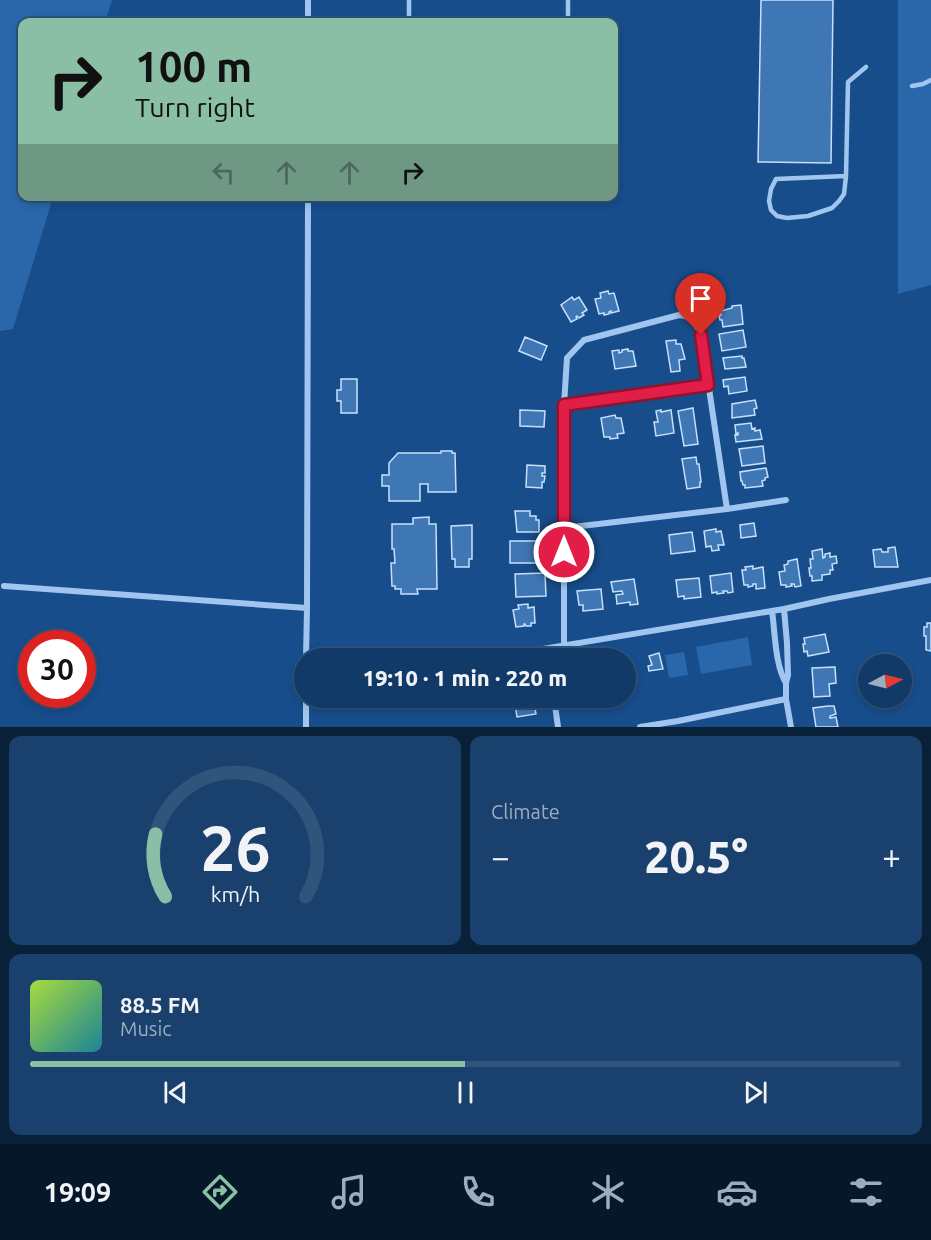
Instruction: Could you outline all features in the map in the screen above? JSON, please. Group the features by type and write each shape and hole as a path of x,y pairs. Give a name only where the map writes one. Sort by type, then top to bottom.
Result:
{"street":[{"path":"308,0 308,18"},
{"path":"306,648 308,201"},
{"path":"564,646 564,405 567,358 584,340 679,315 688,316 695,323 701,335 727,509"},
{"path":"564,405 708,385"},
{"path":"564,528 786,500"},
{"path":"553,648 784,609 829,598 931,580"},
{"path":"4,586 307,608"},
{"path":"784,609 789,675 786,683 786,699 791,727"},
{"path":"772,611 779,664 786,683"},
{"path":"640,727 678,724 786,699"},
{"path":"306,708 306,727"},
{"path":"555,708 558,727"}],"lane":[{"path":"409,0 409,18"},
{"path":"568,0 568,18"},
{"path":"846,176 776,179 769,201 771,210 777,216 787,218 808,216 832,208 844,194 846,176 848,82 866,68"},
{"path":"912,86 931,80"}],"shaded area":[{"path":"0,0 112,0 106,18 18,18 18,201 52,201 13,329 0,331"},
{"path":"898,0 931,0 931,285 898,294"},
{"path":"748,637 752,665 701,674 696,647"},
{"path":"684,652 688,675 669,678 665,655"}],"building":[{"path":"761,0 833,0 831,163 758,162"},
{"path":"608,291 609,294 614,293 619,311 599,314 595,299 601,298 600,293"},
{"path":"572,297 574,300 579,297 587,310 582,313 584,315 579,318 577,316 577,319 571,322 561,305"},
{"path":"741,305 743,324 723,327 719,316 721,311"},
{"path":"743,330 746,347 722,351 719,334"},
{"path":"525,337 547,346 541,360 519,351"},
{"path":"676,340 676,344 681,344 685,359 679,360 680,371 671,372 666,341"},
{"path":"628,349 628,351 633,351 636,366 615,369 612,351 619,350 619,353"},
{"path":"742,356 746,367 725,369 723,358"},
{"path":"745,377 747,391 729,394 728,386 724,387 723,380"},
{"path":"341,379 357,379 357,413 341,413 341,401 337,401 337,390 341,390"},
{"path":"755,400 757,408 754,409 755,415 732,418 732,404"},
{"path":"693,408 698,444 684,446 678,411"},
{"path":"520,410 545,411 544,427 520,426"},
{"path":"661,410 661,412 671,410 674,433 656,436 654,422 658,422 656,411"},
{"path":"615,415 616,418 621,418 624,433 617,434 618,438 604,437 601,418"},
{"path":"751,423 752,429 760,430 762,439 736,442 735,435 738,433 736,434 735,425"},
{"path":"763,446 765,463 742,466 739,449"},
{"path":"441,451 455,453 456,492 428,492 428,484 420,484 420,501 389,501 389,486 382,486 382,475 389,475 389,463 398,453 441,453"},
{"path":"696,457 697,464 699,464 700,487 687,489 682,459"},
{"path":"527,465 545,466 545,473 542,473 542,476 545,476 542,488 526,487"},
{"path":"766,468 768,477 762,481 763,486 745,488 740,472"},
{"path":"515,511 530,511 530,516 536,516 536,520 539,520 539,532 517,532"},
{"path":"429,517 429,524 436,524 437,589 417,589 418,594 401,594 401,589 395,589 395,586 392,586 391,563 395,563 394,549 392,549 392,524 413,524 413,518"},
{"path":"754,523 756,536 741,538 740,525"},
{"path":"472,525 472,559 469,559 469,567 455,567 455,559 452,559 451,526"},
{"path":"716,529 716,532 721,531 724,545 718,545 719,550 712,551 711,546 706,547 704,531"},
{"path":"692,532 695,551 671,554 669,535"},
{"path":"510,541 537,541 537,563 510,563"},
{"path":"895,547 898,567 875,567 873,550 881,549 882,552 888,552 888,548"},
{"path":"822,549 823,558 825,554 830,553 830,557 836,556 837,563 832,564 833,570 830,570 830,574 822,575 822,580 812,581 809,568 811,568 810,559 813,559 812,551"},
{"path":"797,559 801,586 781,585 779,572 785,571 784,565 788,564 788,561"},
{"path":"753,566 753,569 763,567 765,588 756,589 756,584 748,587 744,585 742,570"},
{"path":"545,573 546,596 516,597 515,574"},
{"path":"731,573 733,592 712,593 710,576"},
{"path":"699,578 701,597 684,599 684,596 678,597 676,580"},
{"path":"634,579 638,604 630,605 630,602 617,604 616,595 623,594 622,591 613,592 611,582"},
{"path":"601,589 603,609 583,611 583,605 579,605 577,591"},
{"path":"528,604 528,608 534,607 535,623 531,623 531,626 524,624 524,626 516,627 513,610 519,609 518,605"},
{"path":"927,623 931,623 931,651 926,650 926,636 924,636 924,627 927,627"},
{"path":"825,634 829,652 808,656 807,651 804,652 804,638"},
{"path":"659,653 663,669 649,671 648,666 652,665 649,656"},
{"path":"835,667 836,683 829,684 830,696 814,697 812,668"},
{"path":"834,706 836,714 830,718 836,717 838,727 816,727 813,708"},
{"path":"516,708 535,708 536,714 517,717"}],"route":[{"path":"564,552 564,405 708,385 701,335"}]}
